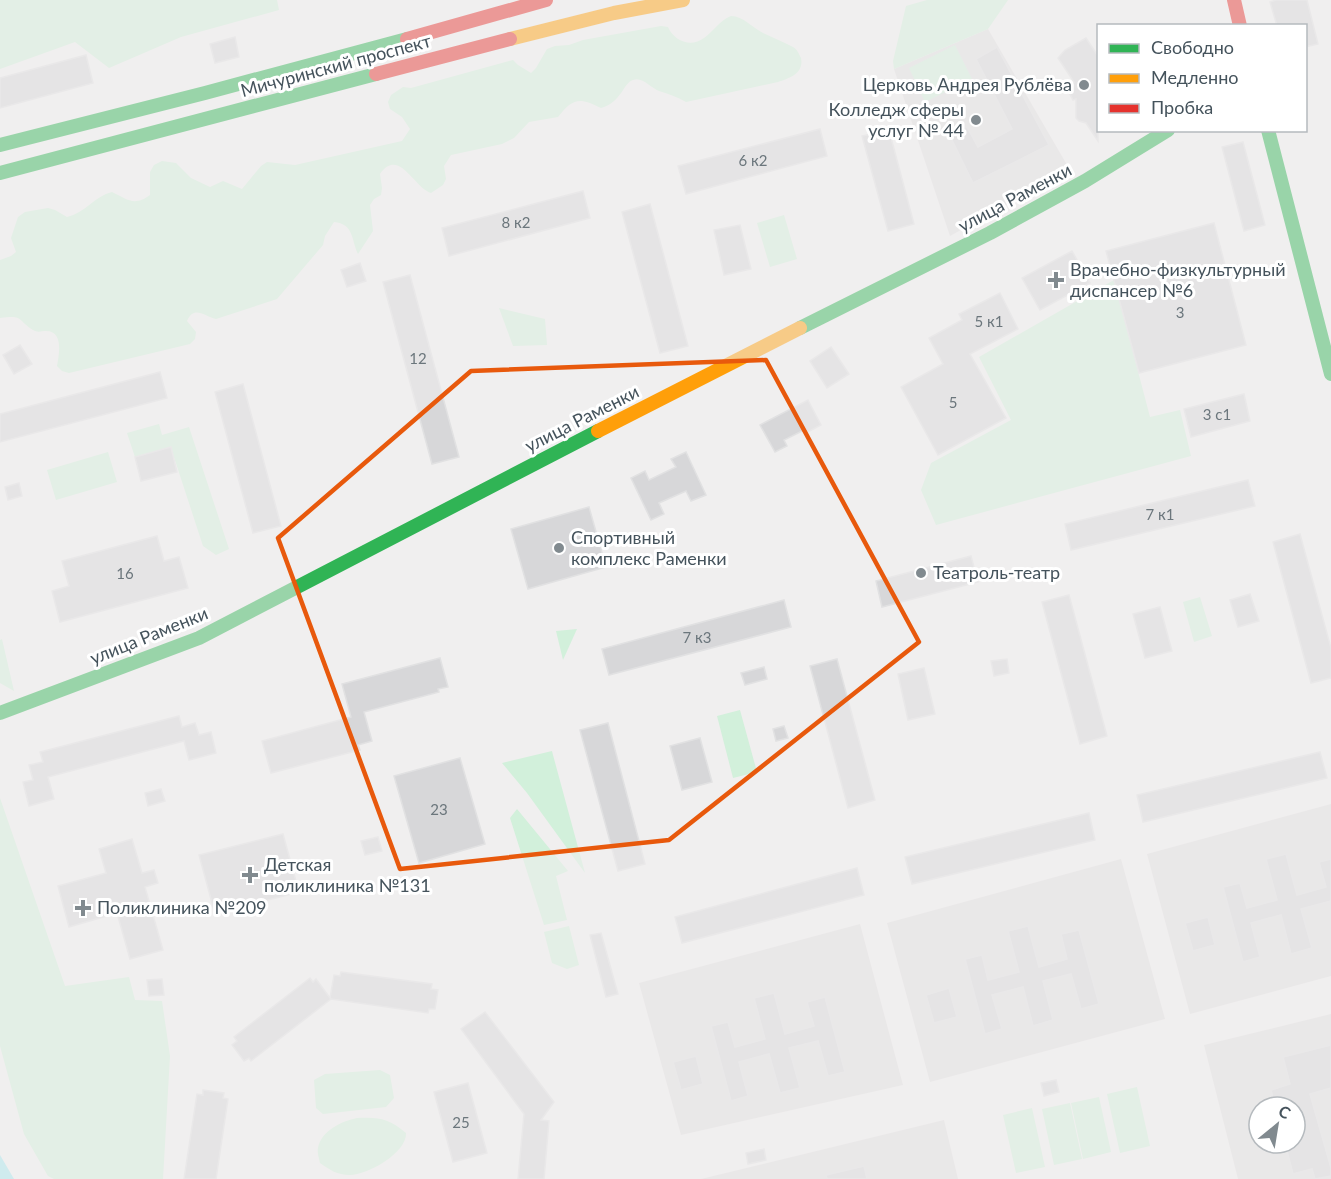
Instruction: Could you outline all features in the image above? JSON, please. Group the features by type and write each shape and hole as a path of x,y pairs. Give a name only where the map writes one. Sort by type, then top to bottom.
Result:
{"street":[{"name":"Мичуринский проспект","path":"0,145 131,114 306,68 546,0"},
{"name":"Мичуринский проспект","path":"0,173 511,39 683,0"},
{"path":"1234,0 1240,24"},
{"name":"улица Раменки","path":"0,713 200,638 724,366 990,232 1085,181 1165,132"},
{"path":"1269,132 1331,375"}],"highlighted area":[{"path":"766,360 919,642 669,840 400,869 278,538 471,371"}],"shaded area":[{"name":"Колледж сферы услуг № 44","path":"988,29 1070,170 950,236 894,69"},
{"path":"1331,804 1331,976 1190,1014 1147,854"},
{"path":"1121,859 1165,1019 930,1082 887,923"},
{"path":"860,924 903,1085 681,1135 639,983"},
{"path":"1331,1014 1331,1179 1238,1179 1204,1045"},
{"path":"944,1120 958,1179 701,1179"}],"green space":[{"path":"0,0 277,0 279,10 181,37 109,68 75,42 0,69"},
{"path":"927,0 1008,0 988,29 894,69 893,61 906,6"},
{"path":"731,16 740,18 763,33 794,48 801,58 798,72 778,82 686,102 636,79 627,85 613,102 601,108 587,102 577,101 568,106 558,117 529,122 514,138 502,144 451,155 444,166 446,179 443,185 431,193 400,167 394,165 387,167 380,174 381,195 370,205 373,231 358,254 349,229 334,222 325,236 323,245 277,299 216,319 200,313 193,314 187,321 196,332 195,339 190,344 69,373 57,366 59,344 56,335 52,332 35,331 17,318 0,318 0,260 16,252 11,238 18,217 25,212 48,208 67,217 112,192 131,201 139,201 150,195 150,172 154,165 162,161 176,163 191,178 210,187 223,181 242,189 267,162 295,165 402,141 410,129 402,117 390,109 388,102 391,95 403,87 411,88 513,60 531,73 547,49 555,46 661,26 668,27 674,36 683,42 699,41"},
{"path":"955,45 972,79 925,102 909,68"},
{"path":"784,215 797,259 770,267 757,223"},
{"path":"1114,280 1150,417 1180,410 1191,456 936,525 921,490 931,463 1011,420 979,357"},
{"path":"499,308 545,319 547,345 513,346"},
{"path":"159,424 162,435 189,427 229,549 216,555 203,546 171,448 135,457 127,433"},
{"path":"108,452 117,482 56,500 47,470"},
{"path":"1200,597 1212,636 1194,642 1183,602"},
{"path":"577,629 563,660 556,631"},
{"path":"2,639 14,691 0,683 0,640"},
{"path":"740,710 757,772 733,778 717,716"},
{"path":"552,751 585,873 527,793 502,763"},
{"path":"0,798 65,986 129,977 135,1000 162,1001 170,1056 163,1179 54,1179 48,1176 24,1134 0,1046"},
{"path":"517,809 568,871 556,876 567,920 544,925 510,818"},
{"path":"569,926 579,965 567,969 552,963 544,932"},
{"path":"380,1070 390,1075 394,1098 386,1107 323,1114 316,1108 314,1080 325,1074"},
{"path":"1137,1087 1150,1146 1120,1153 1107,1094"},
{"path":"1099,1097 1111,1152 1083,1159 1071,1103"},
{"path":"1070,1103 1082,1159 1054,1165 1042,1109"},
{"path":"1032,1108 1045,1167 1016,1173 1003,1115"},
{"path":"357,1118 377,1118 388,1121 406,1133 405,1141 385,1162 366,1171 345,1175 330,1170 320,1163 318,1148 320,1142 333,1128"}],"water":[{"path":"0,1155 14,1179 0,1179"}],"building":[{"path":"1307,0 1318,44 1307,47 1307,24 1276,24 1270,2"},
{"path":"235,37 239,57 215,63 210,44"},
{"name":"Церковь Андрея Рублёва","path":"1086,38 1097,54 1098,141 1086,123 1076,118 1076,99 1073,100 1066,87 1074,82 1058,58 1065,50"},
{"path":"997,47 1049,145 973,183 950,136 967,127 978,147 1012,129 976,59"},
{"path":"86,55 93,83 0,108 0,78"},
{"path":"820,129 827,156 686,194 678,166"},
{"path":"889,130 914,224 888,231 862,136"},
{"path":"1243,142 1265,225 1244,231 1222,147"},
{"path":"583,191 590,218 449,256 442,228"},
{"path":"650,204 688,346 660,353 622,212"},
{"path":"1214,223 1246,345 1139,373 1106,251"},
{"path":"740,225 751,269 724,275 714,230"},
{"name":"Врачебно-физкультурный диспансер №6","path":"1072,251 1090,283 1040,310 1022,278"},
{"path":"360,263 366,281 347,287 341,270"},
{"path":"410,275 459,457 432,464 383,282"},
{"path":"1000,293 1018,329 970,354 1006,418 938,455 901,387 943,364 929,338 962,320 959,314"},
{"path":"20,345 32,364 14,374 3,355"},
{"path":"831,347 849,374 827,388 810,361"},
{"path":"160,372 167,398 0,442 0,414"},
{"path":"243,384 281,526 253,533 215,392"},
{"path":"1244,394 1250,421 1191,437 1184,409"},
{"path":"808,400 821,425 784,440 787,446 775,452 760,425"},
{"path":"171,447 177,472 141,481 135,457"},
{"path":"686,452 706,495 691,501 686,491 659,503 664,514 651,520 631,478 645,471 649,480 676,467 671,459"},
{"path":"1248,480 1255,506 1071,550 1065,524"},
{"path":"19,483 22,496 8,500 5,487"},
{"name":"Спортивный комплекс Раменки","path":"589,507 606,567 528,589 511,529"},
{"path":"1300,534 1331,648 1331,678 1311,683 1273,542"},
{"path":"157,536 164,561 179,557 188,588 60,622 52,591 69,586 62,561"},
{"path":"971,556 978,582 882,607 876,581"},
{"path":"1250,594 1259,621 1238,627 1230,600"},
{"path":"1069,595 1107,736 1080,744 1042,602"},
{"path":"784,600 791,627 609,675 602,649"},
{"path":"1160,607 1172,651 1145,658 1133,614"},
{"path":"440,658 448,687 438,689 439,692 364,712 372,741 358,745 360,750 271,773 262,741 351,717 342,684"},
{"path":"837,659 875,800 848,808 810,666"},
{"path":"1007,659 1009,673 994,676 991,661"},
{"path":"764,667 767,679 745,685 741,673"},
{"path":"924,668 935,714 908,720 898,674"},
{"path":"179,716 182,727 195,723 199,735 211,732 216,753 189,760 184,741 48,777 54,799 29,806 23,782 33,780 29,765 43,762 40,752"},
{"path":"608,723 645,864 618,871 580,730"},
{"path":"784,726 788,738 776,741 773,729"},
{"path":"700,738 712,782 682,790 670,746"},
{"path":"1320,752 1327,778 1143,822 1137,795"},
{"path":"460,758 485,844 419,863 394,776"},
{"path":"161,789 165,801 148,806 145,793"},
{"path":"1089,813 1095,840 912,884 905,857"},
{"name":"Детская поликлиника №131","path":"283,834 299,892 215,914 199,855"},
{"path":"378,837 382,851 365,855 361,841"},
{"name":"Поликлиника №209","path":"132,839 142,873 154,870 158,883 145,887 163,950 130,959 117,913 69,927 58,886 106,873 99,849"},
{"path":"1286,854 1297,895 1326,887 1319,862 1331,859 1331,901 1301,909 1312,948 1291,954 1281,915 1251,923 1260,957 1243,962 1223,887 1240,883 1247,908 1277,900 1266,859"},
{"path":"857,868 864,895 682,943 675,917"},
{"path":"1208,917 1215,945 1193,951 1185,923"},
{"path":"1028,926 1039,967 1067,959 1061,934 1079,930 1099,1004 1081,1009 1071,974 1043,981 1053,1020 1033,1026 1023,987 992,995 1002,1029 985,1034 965,959 982,955 988,980 1019,972 1008,931"},
{"path":"601,933 618,994 606,997 590,935"},
{"path":"341,972 432,984 431,989 438,990 435,1009 429,1009 428,1013 331,999 251,1061 249,1058 244,1061 232,1045 237,1041 234,1037 310,978 313,982 316,979 330,998 334,975 340,976"},
{"path":"162,979 164,995 149,996 147,980"},
{"path":"949,988 957,1017 934,1023 926,995"},
{"path":"774,993 785,1034 814,1026 807,1002 825,997 845,1072 828,1076 818,1041 789,1048 800,1088 780,1093 769,1054 739,1062 748,1096 731,1101 711,1026 728,1022 735,1047 765,1039 754,998"},
{"path":"485,1012 554,1102 541,1120 549,1121 544,1179 518,1179 524,1114 461,1029"},
{"path":"1331,1045 1331,1088 1310,1094 1331,1168 1331,1176 1315,1179 1312,1169 1293,1174 1288,1155 1307,1155 1307,1095 1272,1095 1271,1090 1290,1084 1283,1057"},
{"path":"696,1056 703,1084 681,1090 673,1062"},
{"path":"1056,1080 1059,1092 1044,1096 1041,1083"},
{"path":"468,1083 487,1153 453,1162 434,1092"},
{"path":"203,1090 224,1093 223,1098 228,1099 216,1179 184,1179 197,1094 203,1095"},
{"path":"764,1149 766,1160 748,1164 746,1153"},
{"path":"864,1166 867,1179 827,1179 826,1175"}],"traffic: fast":[{"path":"0,145 407,39"},
{"path":"0,173 376,74"},
{"path":"800,328 990,233 1085,181 1165,132"},
{"path":"1269,132 1331,374"},
{"path":"0,713 199,638 598,431"}],"traffic: slow":[{"path":"510,39 614,13 683,0"},
{"path":"598,431 800,328"}],"traffic: jam":[{"path":"407,39 546,0"},
{"path":"1234,0 1240,24"},
{"path":"376,74 510,39"}],"place":[{"name":"Церковь Андрея Рублёва","path":"1084,85"},
{"name":"Колледж сферы услуг № 44","path":"976,120"},
{"name":"Врачебно-физкультурный диспансер №6","path":"1056,280"},
{"name":"Спортивный комплекс Раменки","path":"559,548"},
{"name":"Театроль-театр","path":"921,573"},
{"name":"Детская поликлиника №131","path":"250,875"},
{"name":"Поликлиника №209","path":"83,908"}]}
